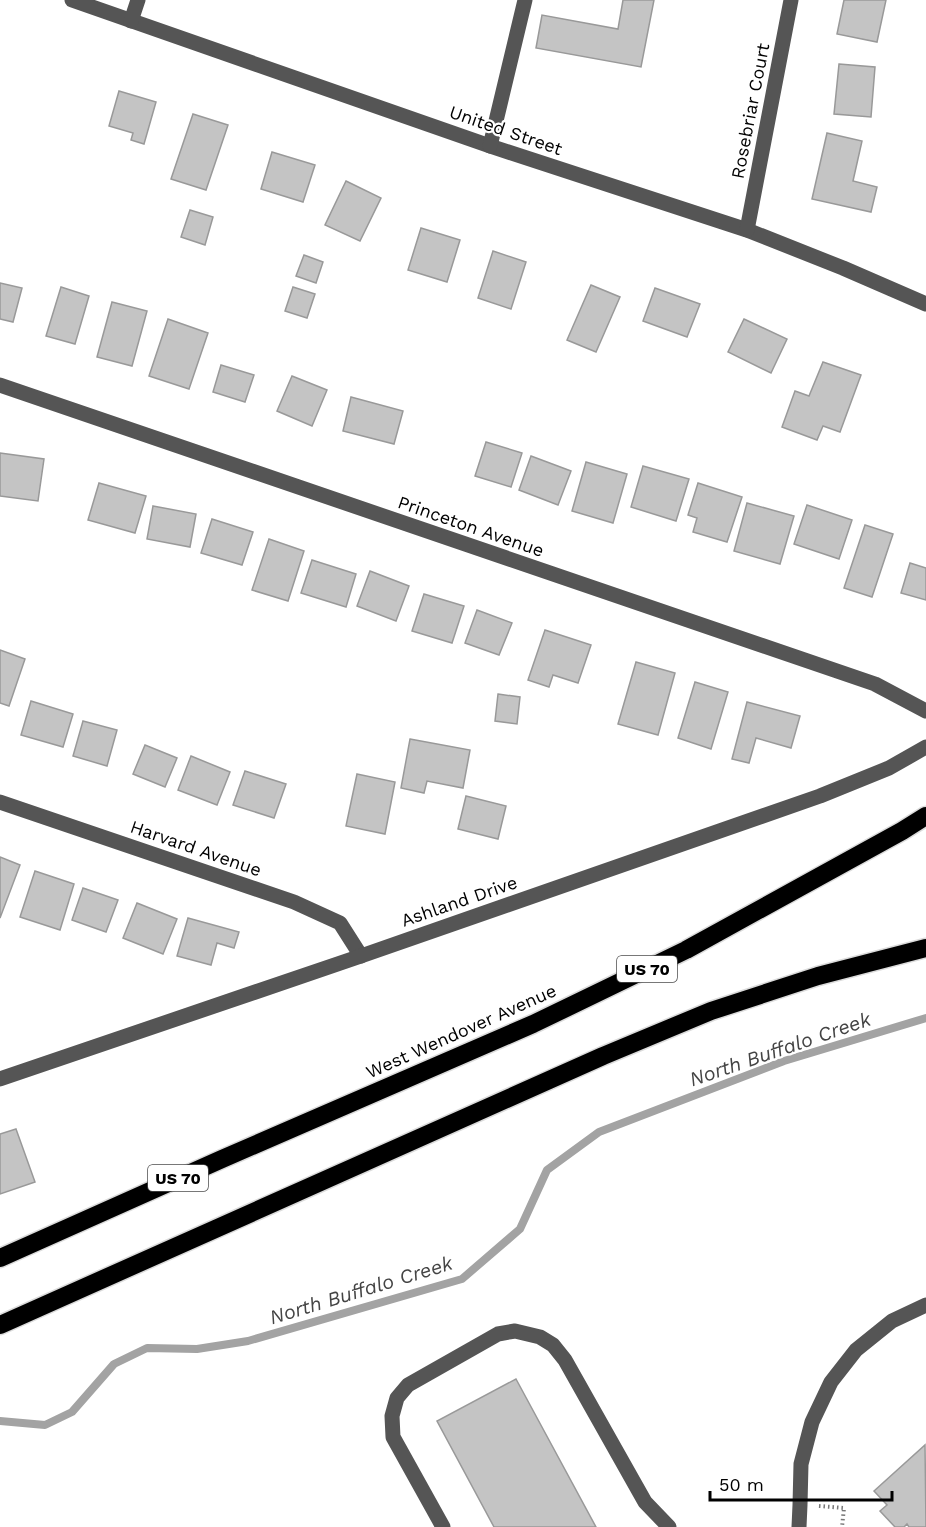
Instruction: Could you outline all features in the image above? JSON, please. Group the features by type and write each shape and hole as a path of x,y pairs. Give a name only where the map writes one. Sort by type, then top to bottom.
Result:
{"highway":[{"name":"West Wendover Avenue","path":"0,1258 533,1024 686,950 926,816"},
{"path":"902,831 926,822"},
{"path":"0,1325 603,1056 711,1011 818,976 926,948"}],"street":[{"name":"United Street","path":"72,0 490,146 747,230 926,304"},
{"path":"131,21 138,0"},
{"path":"490,146 525,0"},
{"name":"Rosebriar Court","path":"747,230 791,0"},
{"name":"Princeton Avenue","path":"0,385 875,684 926,711"},
{"name":"Ashland Drive","path":"0,1079 362,956 820,796 889,768 926,747"},
{"name":"Harvard Avenue","path":"0,802 294,902 340,923 362,956"},
{"path":"799,1527 801,1464 812,1422 831,1382 856,1350 892,1322 926,1305"},
{"path":"442,1527 393,1437 392,1416 397,1398 408,1385 498,1334 515,1331 540,1337 553,1345 565,1359 645,1502 669,1527"}],"path":[{"path":"801,1505 844,1508 842,1527"}],"building":[{"path":"623,0 654,0 641,67 536,48 542,15 618,29"},
{"path":"844,0 886,0 877,42 837,34"},
{"path":"839,64 875,67 871,117 834,114"},
{"path":"119,91 156,102 144,144 131,140 133,133 109,126"},
{"path":"193,114 228,125 206,190 171,179"},
{"path":"827,133 862,141 853,181 877,187 871,212 812,199"},
{"path":"272,152 315,165 303,202 261,189"},
{"path":"346,181 381,198 360,241 325,225"},
{"path":"190,210 213,217 205,245 181,237"},
{"path":"421,228 460,240 447,282 408,270"},
{"path":"493,251 526,262 511,309 478,298"},
{"path":"304,255 323,262 316,283 296,276"},
{"path":"0,283 22,288 13,322 0,319"},
{"path":"591,285 620,297 596,352 567,340"},
{"path":"61,287 89,296 75,344 46,336"},
{"path":"293,287 315,294 307,318 285,311"},
{"path":"655,288 700,304 687,337 643,321"},
{"path":"112,302 147,311 132,366 97,357"},
{"path":"168,319 208,333 189,389 149,376"},
{"path":"744,319 787,339 771,373 728,352"},
{"path":"823,362 861,375 840,432 823,426 817,440 782,427 795,391 809,396"},
{"path":"221,365 254,375 245,402 213,392"},
{"path":"292,376 327,390 312,426 277,411"},
{"path":"351,397 403,411 394,444 343,431"},
{"path":"486,442 522,453 511,487 475,476"},
{"path":"0,453 44,459 38,501 0,496"},
{"path":"531,456 571,471 558,505 519,490"},
{"path":"586,462 627,474 613,523 572,511"},
{"path":"643,466 689,479 676,521 631,507"},
{"path":"99,483 146,496 135,533 88,520"},
{"path":"698,483 742,497 727,542 693,532 697,518 688,515"},
{"path":"747,503 794,516 780,564 734,551"},
{"path":"807,505 852,520 839,559 794,544"},
{"path":"153,506 196,514 190,547 147,539"},
{"path":"212,519 253,532 242,565 201,553"},
{"path":"865,525 893,534 872,597 844,588"},
{"path":"269,539 304,551 288,601 252,590"},
{"path":"312,560 356,574 346,607 301,593"},
{"path":"910,563 926,568 926,600 901,593"},
{"path":"370,571 409,586 396,621 357,606"},
{"path":"424,594 464,606 452,643 412,631"},
{"path":"477,610 512,623 499,655 465,643"},
{"path":"545,630 591,645 578,683 553,675 549,687 528,680"},
{"path":"0,650 25,659 9,706 0,703"},
{"path":"636,662 675,673 658,735 618,724"},
{"path":"695,682 728,692 711,749 678,738"},
{"path":"498,694 520,697 517,724 495,721"},
{"path":"31,701 73,714 63,747 21,735"},
{"path":"747,702 800,716 791,748 756,738 749,763 732,759"},
{"path":"83,721 117,730 107,766 73,756"},
{"path":"410,739 470,750 463,788 427,781 424,793 401,788"},
{"path":"145,745 177,758 165,787 133,774"},
{"path":"191,756 230,772 217,805 178,790"},
{"path":"245,771 286,784 274,818 233,805"},
{"path":"357,774 395,782 385,834 346,826"},
{"path":"466,796 506,806 498,839 458,829"},
{"path":"0,857 20,865 0,918"},
{"path":"35,871 74,884 60,930 20,917"},
{"path":"83,888 118,900 106,932 72,920"},
{"path":"137,903 177,919 163,954 123,938"},
{"path":"188,918 239,932 234,948 217,943 211,965 177,956"},
{"path":"16,1129 35,1182 0,1194 0,1134"},
{"path":"516,1379 596,1527 494,1527 437,1421"},
{"path":"925,1445 926,1527 909,1527 907,1524 904,1527 895,1527 880,1511 887,1505 874,1491"}],"waterway":[{"name":"North Buffalo Creek","path":"0,1421 45,1425 72,1412 114,1364 147,1348 197,1349 248,1341 462,1279 520,1229 547,1170 599,1132 784,1061 926,1018"}]}
